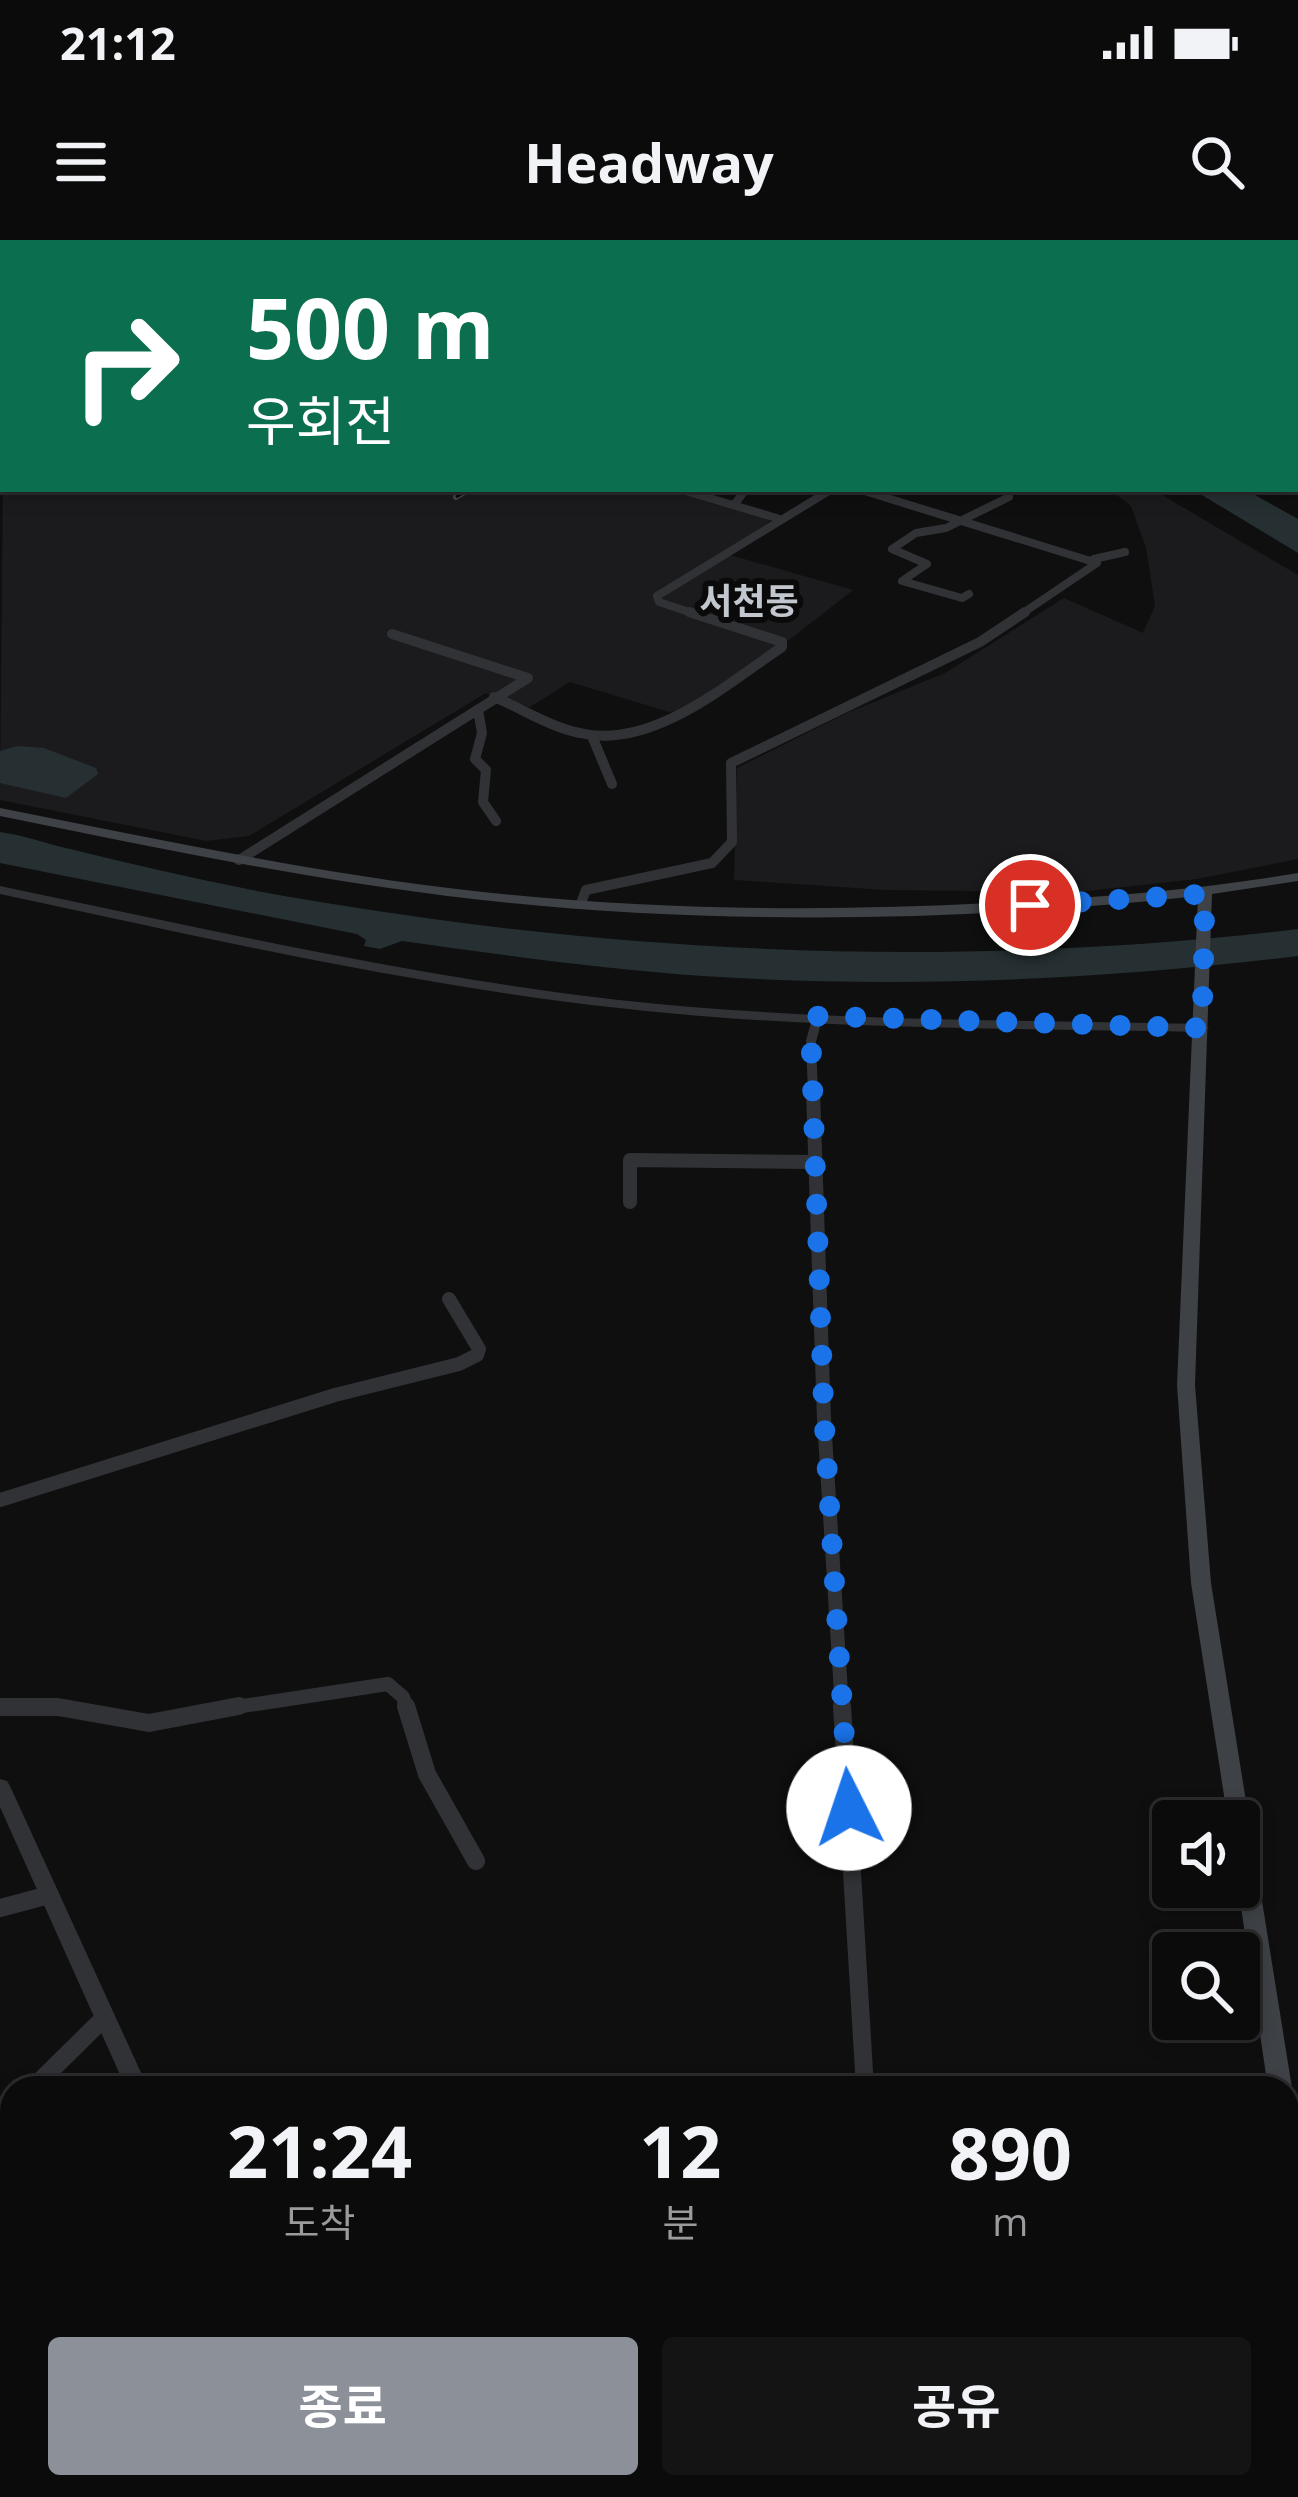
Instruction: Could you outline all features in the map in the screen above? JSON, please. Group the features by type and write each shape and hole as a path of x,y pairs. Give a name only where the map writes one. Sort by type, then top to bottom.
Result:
{"main road":[{"path":"0,812 381,883 748,914 1206,901 1298,877"},
{"path":"1206,901 1186,1385 1190,1490 1278,2076"}],"street":[{"path":"689,492 780,519"},
{"path":"734,505 744,492"},
{"path":"494,697 592,736 631,730 680,714 782,647 782,642 671,607 657,596 827,492"},
{"path":"868,492 1094,559 1125,552"},
{"path":"969,594 962,598 902,581 927,564 892,549 916,533 946,528 1009,497"},
{"path":"581,903 586,890 712,863 732,842 731,764 980,642 1077,573 1095,566 1094,559"},
{"path":"239,860 528,679 392,634"},
{"path":"478,710 482,733 475,758 486,770 483,802 496,821"},
{"path":"592,736 611,784"},
{"path":"0,890 322,957 572,999 818,1016 1202,1022"},
{"path":"818,1016 811,1041 813,1162 864,2076"},
{"path":"630,1202 630,1160 813,1162"},
{"path":"0,1500 335,1395 459,1364 479,1349 449,1299"},
{"path":"0,1707 58,1707 149,1723 307,1693 388,1684 403,1697 427,1774 476,1861"},
{"path":"0,1786 131,2076"},
{"path":"0,1908 49,1895"},
{"path":"45,2076 104,2018"}],"shaded area":[{"path":"3,492 683,492 772,519 730,555 853,590 793,637 681,710 669,712 570,682 530,707 486,693 249,836 206,841 0,800"},
{"path":"1113,492 1157,492 1298,575 1298,859 1197,879 1078,892 885,890 734,880 737,768 847,713 945,673 1064,598 1143,633 1155,606 1146,548 1131,506"},
{"path":"1197,492 1249,492 1298,519 1298,553"},
{"path":"17,746 44,748 96,768 98,774 66,798 0,783 0,751"},
{"path":"0,832 289,897 564,934 686,945 930,952 1053,949 1298,929 1298,956 1075,976 852,982 665,973 402,941 380,949 364,946 366,940 357,934 0,863"}],"railway":[{"path":"456,497 465,492"}],"district":[{"name":"서천동","path":"749,600"}],"route":[{"path":"849,1808 815,1229 811,1041 818,1016 1202,1028 1205,894 1030,905"}]}
